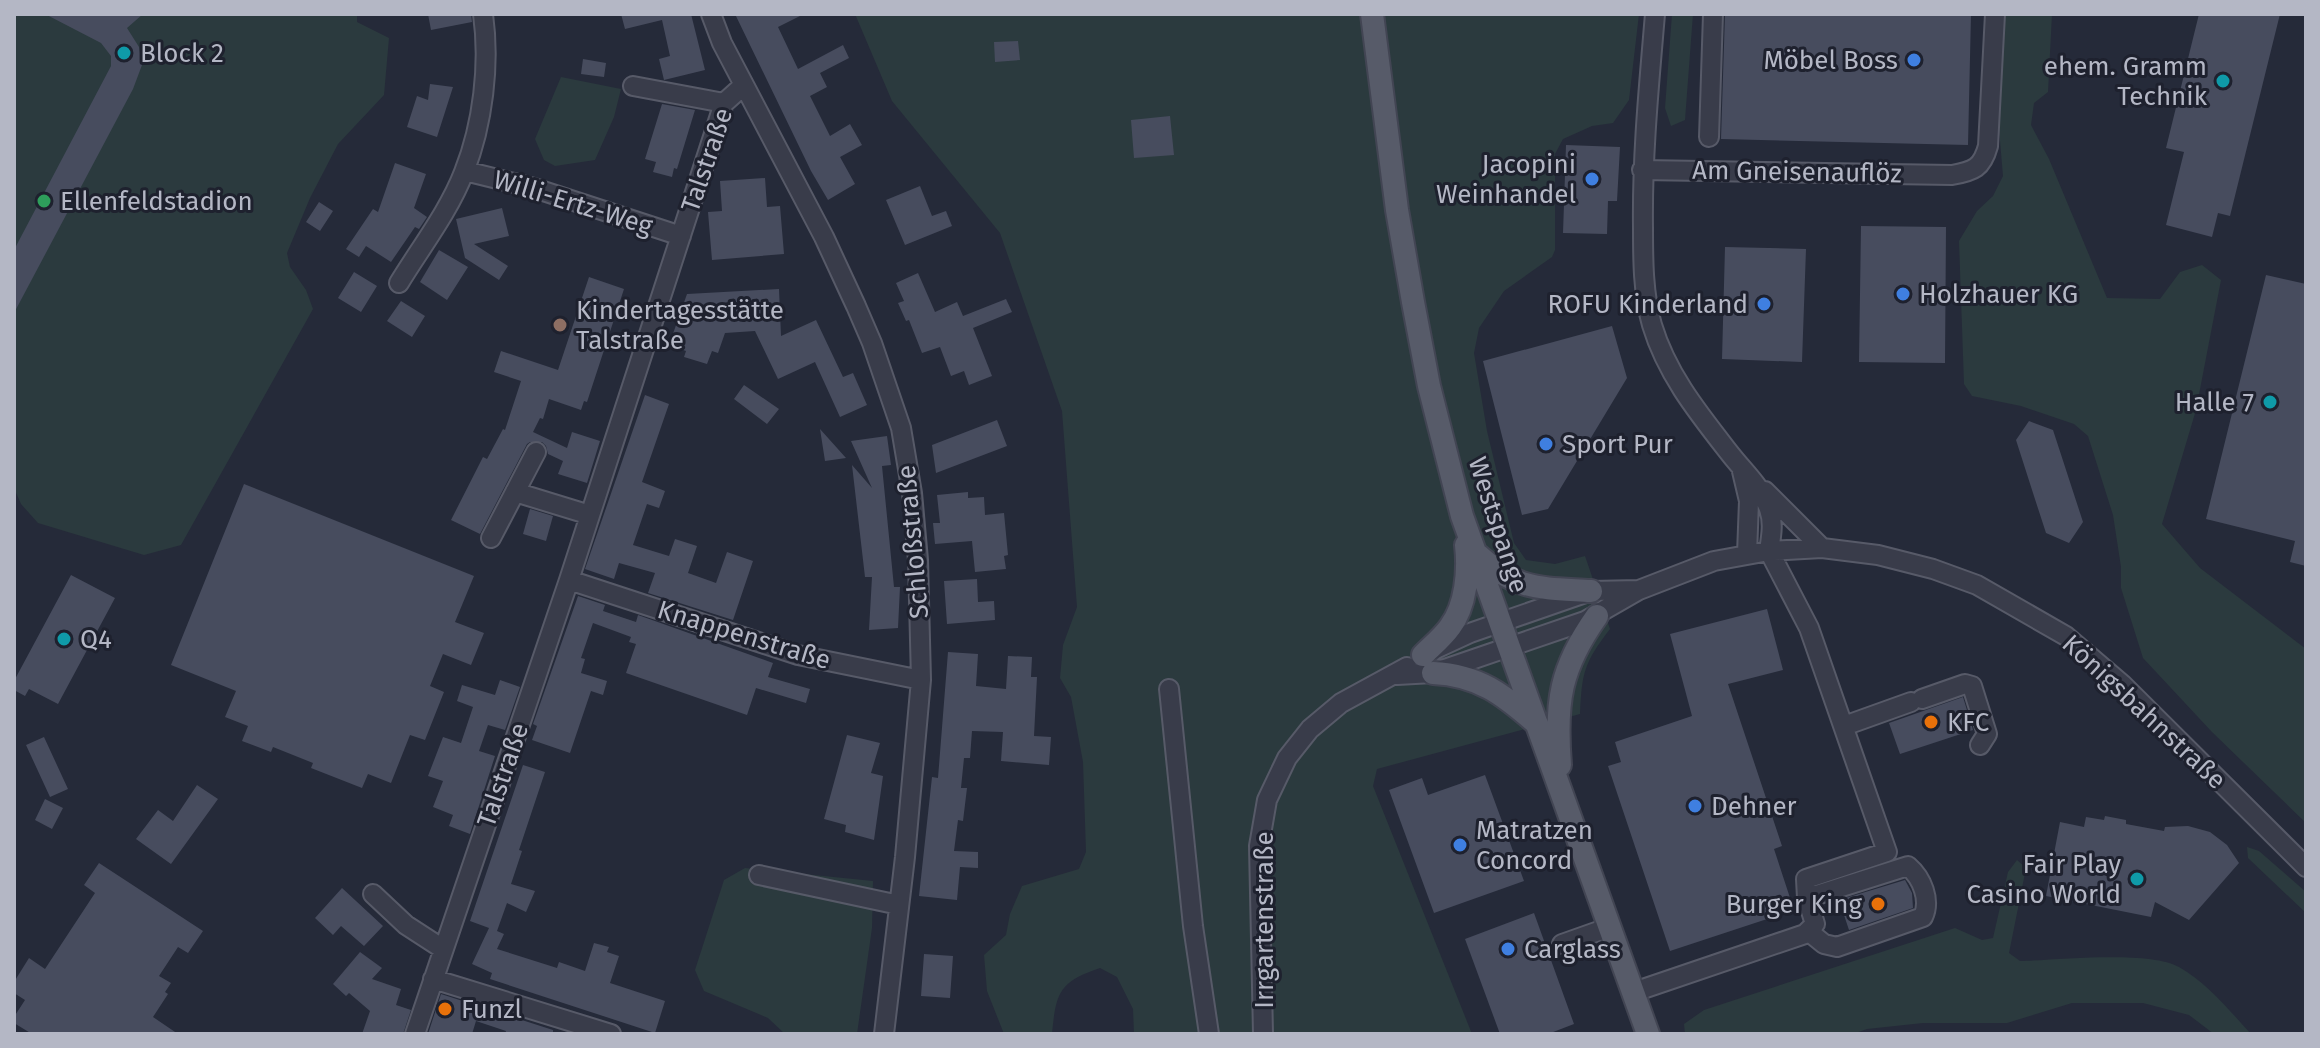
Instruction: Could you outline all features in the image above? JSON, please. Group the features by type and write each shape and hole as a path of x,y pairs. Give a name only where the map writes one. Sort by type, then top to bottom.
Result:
{"main road":[{"name":"Westspange","path":"1372,14 1397,210 1413,302 1431,397 1462,516 1648,1034"},
{"path":"1462,516 1468,558 1464,592 1451,626 1428,664 1502,694 1537,724"},
{"path":"1475,553 1494,570 1530,587 1591,591"},
{"path":"1563,794 1557,731 1560,692 1567,664 1597,616"}],"street":[{"name":"Willi-Ertz-Weg","path":"399,283 465,171 480,113 485,61 483,14"},
{"name":"Schloßstraße","path":"711,14 722,43 824,237 856,306 901,428 912,493 918,560 921,680 884,1034"},
{"path":"1655,14 1642,170 1643,250 1652,323 1665,359 1684,394 1741,467 1822,548"},
{"path":"1709,137 1713,14"},
{"name":"Am Gneisenauflöz","path":"1642,170 1952,175 1970,172 1983,162 1988,146 1995,14"},
{"name":"Talstraße","path":"415,1034 569,580 724,103 744,85"},
{"path":"633,86 724,103"},
{"name":"Willi-Ertz-Weg","path":"465,171 534,188 681,236"},
{"path":"491,538 536,452"},
{"path":"1741,467 1749,501 1747,554"},
{"path":"1634,992 1808,931 1815,924 1807,898 1806,879 1887,852 1809,628 1769,551 1772,528 1770,512 1757,483"},
{"path":"515,492 590,515"},
{"name":"Königsbahnstraße","path":"1510,646 1597,616 1639,590 1714,561 1747,554 1822,548 1878,555 1933,569 1977,585 2066,636 2122,684 2306,867"},
{"name":"Knappenstraße","path":"569,580 798,655 878,674 921,680"},
{"name":"Königsbahnstraße","path":"1501,623 1591,591 1639,590"},
{"name":"Irrgartenstraße","path":"1428,664 1470,633 1501,623"},
{"name":"Irrgartenstraße","path":"1263,1034 1259,846 1267,800 1287,758 1310,729 1341,703 1397,675 1428,664 1510,646"},
{"path":"1844,726 1965,684 1972,686 1987,734 1980,745"},
{"path":"1169,689 1193,926 1209,1034"},
{"path":"1807,898 1908,866 1913,869 1925,893 1928,907 1923,917 1837,947 1824,944 1808,931"},
{"path":"759,875 899,905"},
{"path":"373,894 406,925 443,949"},
{"path":"1562,944 1610,927"},
{"path":"433,979 611,1034"}],"shaded area":[{"path":"14,14 357,14 357,22 389,38 384,95 338,144 310,198 287,253 290,267 306,290 313,309 181,545 144,555 38,523 21,504 14,488"},
{"path":"855,14 1639,14 1629,100 1613,123 1592,126 1563,139 1555,154 1555,250 1552,257 1504,291 1479,328 1474,353 1487,431 1514,543 1526,560 1555,564 1585,556 1610,629 1586,668 1580,714 1377,769 1373,786 1472,1034 1134,1034 1133,1009 1117,977 1100,968 1076,978 1062,990 1055,1008 1052,1034 1004,1034 987,991 984,955 1006,935 1010,914 1022,886 1079,869 1086,852 1083,762 1071,697 1060,678 1063,645 1077,607 1062,411 1000,233 892,101"},
{"path":"1672,14 1693,14 1685,120 1671,126 1665,108"},
{"path":"2004,14 2052,14 2048,92 2034,103 2031,125 2049,159 2107,298 2160,299 2180,272 2202,265 2221,280 2196,410 2162,524 2200,568 2306,649 2306,823 2212,732 2143,658 2121,588 2113,515 2088,436 2074,424 2021,406 1972,396 1964,384 1959,241 1977,211 1993,196 2003,176 1997,106"},
{"path":"561,77 621,89 614,117 595,160 555,166 544,160 535,139"},
{"path":"2247,847 2259,851 2306,892 2306,913 2248,858"},
{"path":"2017,860 2026,868 2009,953 2020,961 2126,957 2165,962 2179,967 2199,981 2251,1034 2214,1034 2189,1015 2143,1003 2072,1003 2007,1023 1923,1023 1867,1029 1853,1034 1685,1034 1684,1024 1704,1010 1955,928 1982,940 1993,938 2008,872"},
{"path":"745,868 873,881 872,928 857,1034 785,1034 768,1018 704,991 695,970 724,880"}],"building":[{"path":"45,14 143,14 127,28 139,47 142,65 133,89 14,313 14,250 111,66 111,56 101,43"},
{"path":"428,14 471,14 472,22 431,30"},
{"path":"621,14 691,14 705,70 664,80 659,59 670,56 662,20 625,29"},
{"path":"735,14 804,14 778,27 798,69 843,45 849,58 820,73 827,87 810,96 830,136 850,124 862,145 840,157 855,184 828,200"},
{"path":"1725,14 1971,14 1968,145 1721,139"},
{"name":"ehem. Gramm Technik","path":"2199,14 2280,14 2230,216 2218,213 2212,237 2166,225 2184,152 2166,148"},
{"path":"1018,41 1020,60 995,62 994,42"},
{"path":"583,59 606,63 604,77 581,74"},
{"path":"430,84 453,87 437,137 407,127 417,96 428,100"},
{"path":"662,104 695,110 672,177 653,172 656,162 645,159"},
{"path":"1170,116 1174,155 1134,158 1131,120"},
{"name":"Jacopini Weinhandel","path":"1566,145 1620,147 1617,201 1608,201 1607,234 1563,233"},
{"path":"395,163 426,174 414,208 427,217 419,229 415,227 391,262 366,246 359,257 346,249 373,209 378,212"},
{"path":"765,178 767,207 780,206 784,254 712,260 708,212 722,211 720,181"},
{"path":"920,186 932,216 946,211 952,226 905,245 886,200"},
{"path":"319,202 333,211 320,231 306,222"},
{"path":"502,208 509,236 474,244 508,266 499,280 465,258 456,219"},
{"name":"Holzhauer KG","path":"1861,226 1946,227 1945,363 1859,362"},
{"name":"ROFU Kinderland","path":"1725,247 1806,249 1802,362 1722,359"},
{"path":"439,250 468,267 447,300 420,282"},
{"path":"354,272 377,286 361,312 338,298"},
{"path":"918,273 935,312 957,302 963,316 1006,299 1012,312 973,328 992,376 969,385 964,371 951,376 940,347 922,353 909,320 906,321 898,303 904,301 896,283"},
{"name":"Halle 7","path":"2266,275 2306,284 2306,566 2290,562 2295,541 2206,519"},
{"path":"589,277 624,289 587,402 584,401 581,410 549,399 543,419 540,418 533,432 567,448 572,432 600,441 587,483 558,474 563,461 548,454 542,442 530,442 480,534 451,520 483,457 487,459 505,430 521,381 494,372 501,351 558,370"},
{"path":"779,289 781,336 816,320 843,377 853,373 867,405 840,417 815,362 778,379 755,331 725,333 718,353 712,351 707,364 684,357 686,351 669,345 687,294"},
{"path":"401,301 425,316 412,337 387,321"},
{"name":"Sport Pur","path":"1612,326 1627,378 1548,509 1522,515 1483,361"},
{"path":"744,385 779,409 767,424 734,399"},
{"path":"645,395 669,404 642,482 665,491 659,508 647,504 633,545 669,556 675,539 697,546 688,573 716,583 727,552 753,561 733,620 648,593 655,573 619,563 614,579 585,569"},
{"path":"997,420 1007,446 936,473 932,445"},
{"path":"2029,421 2053,430 2083,522 2069,543 2046,533 2016,440"},
{"path":"820,429 846,458 825,461"},
{"path":"887,436 891,465 882,466 894,587 900,587 898,628 869,630 872,577 865,577 852,465 872,488 851,441"},
{"path":"244,484 474,576 455,622 484,633 471,665 443,654 430,686 444,692 425,740 410,735 391,783 368,774 362,788 311,768 313,763 273,747 271,752 242,741 248,726 225,717 236,691 171,665"},
{"path":"968,492 968,498 984,497 985,515 1004,513 1008,555 1004,556 1006,569 975,572 972,541 935,544 933,523 940,523 937,495"},
{"path":"530,509 553,516 546,541 523,534"},
{"name":"Q4","path":"71,575 115,598 58,704 29,689 25,696 14,690 14,681"},
{"path":"977,579 978,602 994,601 995,620 947,624 944,581"},
{"path":"578,596 605,605 603,611 636,622 638,615 773,663 768,677 810,689 806,703 756,688 747,715 626,673 636,644 629,642 631,637 593,623 581,658 585,659 581,673 607,681 603,695 591,691 570,753 532,740 537,726 533,724"},
{"name":"Dehner","path":"1767,609 1783,670 1728,684 1782,846 1774,849 1794,910 1670,951 1608,766 1621,762 1615,742 1692,716 1670,634"},
{"path":"948,652 978,654 976,686 1006,689 1008,656 1032,657 1031,677 1037,677 1034,736 1051,737 1049,765 1001,761 1003,732 972,731 970,758 964,758 961,788 967,788 963,821 958,820 954,851 978,852 978,868 960,867 957,900 919,896 932,777 938,778"},
{"path":"500,680 520,687 505,730 488,725 479,751 495,756 470,834 449,826 453,815 433,807 443,781 428,776 443,737 461,743 473,707 457,701 462,685 495,695"},
{"name":"KFC","path":"1963,697 1973,730 1900,754 1889,723"},
{"path":"847,735 880,743 871,773 883,776 874,840 845,832 846,825 824,819"},
{"path":"44,737 68,789 50,797 26,745"},
{"path":"523,765 545,772 511,884 535,891 526,912 507,903 497,931 504,934 497,949 557,968 559,962 585,971 594,943 609,947 607,952 619,956 610,983 665,1001 655,1033 490,979 492,973 472,964 489,928 470,921"},
{"path":"1485,775 1524,881 1434,913 1389,790 1422,778 1428,795"},
{"path":"197,785 218,799 171,864 136,839 158,810 173,821"},
{"path":"45,799 63,808 52,829 35,820"},
{"name":"Fair Play Casino World","path":"2105,816 2126,820 2126,824 2164,831 2165,827 2188,826 2210,832 2227,845 2239,863 2189,920 2155,902 2151,917 2046,896 2060,822 2084,827 2086,817 2104,820"},
{"path":"99,863 203,931 188,953 178,947 159,976 171,983 165,992 168,994 153,1017 178,1034 32,1034 14,1023 14,1017 25,1000 14,993 14,982 29,958 45,969 95,893 84,885"},
{"name":"Burger King","path":"1905,880 1912,893 1913,908 1849,930 1839,900"},
{"path":"342,888 383,926 364,946 341,926 333,935 315,918"},
{"path":"1534,913 1574,1024 1548,1034 1500,1034 1465,939"},
{"path":"360,952 382,968 372,979 401,989 396,1005 411,1010 403,1034 362,1034 370,1011 333,984"},
{"path":"924,954 953,956 950,998 921,996"},
{"path":"441,994 553,1030 553,1034 505,1034 506,1031 476,1021 472,1034 428,1034"}],"place":[{"name":"Block 2","path":"124,53"},
{"name":"Möbel Boss","path":"1914,60"},
{"name":"ehem. Gramm Technik","path":"2223,81"},
{"name":"Jacopini Weinhandel","path":"1592,179"},
{"name":"Ellenfeldstadion","path":"44,201"},
{"name":"Holzhauer KG","path":"1903,294"},
{"name":"ROFU Kinderland","path":"1764,304"},
{"name":"Kindertagesstätte Talstraße","path":"560,325"},
{"name":"Halle 7","path":"2270,402"},
{"name":"Sport Pur","path":"1546,444"},
{"name":"Q4","path":"64,639"},
{"name":"KFC","path":"1931,722"},
{"name":"Dehner","path":"1695,806"},
{"name":"Matratzen Concord","path":"1460,845"},
{"name":"Fair Play Casino World","path":"2137,879"},
{"name":"Burger King","path":"1878,904"},
{"name":"Carglass","path":"1508,949"},
{"name":"Funzl","path":"445,1009"}]}
